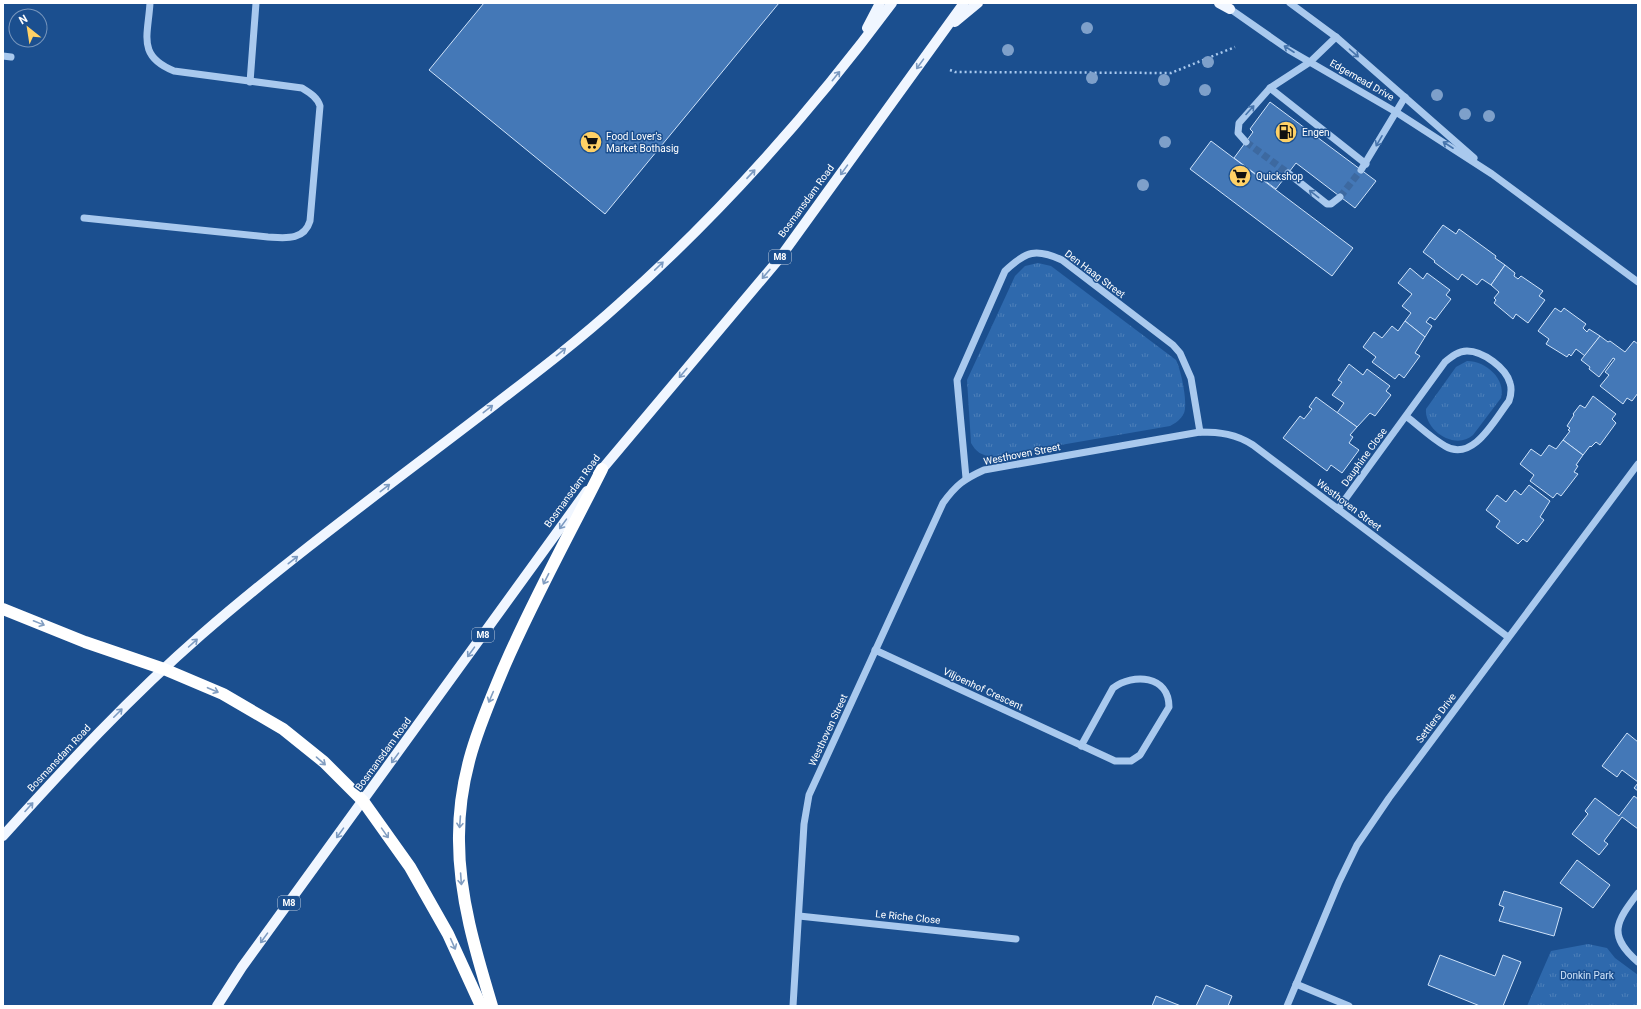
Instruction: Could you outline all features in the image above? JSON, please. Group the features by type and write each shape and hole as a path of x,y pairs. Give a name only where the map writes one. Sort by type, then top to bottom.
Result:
{"highway":[{"path":"492,1006 477,956 462,887 459,840 462,796 468,760 483,716 519,632 602,469"},
{"path":"3,609 84,642 164,669 223,694 283,729 324,762 363,801 410,867 448,934 481,1006"}],"main road":[{"path":"852,56 880,3"},
{"name":"Bosmansdam Road","path":"3,836 86,745 201,635 272,577 531,376 620,303 723,204 775,149 852,56 892,3"},
{"name":"Bosmansdam Road","path":"217,1006 242,967 602,469 779,259 964,3"},
{"path":"943,33 978,3"},
{"path":"1219,3 1226,6"}],"street":[{"path":"84,218 268,237 292,238 302,234 308,228 310,221 320,106 314,96 302,88 174,71 160,66 151,56 147,45 150,3"},
{"path":"250,82 256,3"},
{"name":"Edgemead Drive","path":"1290,3 1336,37 1492,174"},
{"name":"Edgemead Drive","path":"1226,6 1310,62 1396,112 1492,174 1638,282"},
{"path":"1246,142 1238,133 1238,126 1270,88 1310,62 1336,37"},
{"path":"3,56 11,57"},
{"path":"1270,88 1366,164"},
{"path":"1361,170 1405,97"},
{"path":"1288,173 1327,204 1331,204 1340,197"},
{"name":"Den Haag Street","path":"966,478 957,380 1005,271 1018,259 1030,252 1046,252 1062,260 1172,345 1180,353 1191,378 1200,432"},
{"name":"Dauphine Close","path":"1338,509 1445,362 1461,352 1468,351 1483,356 1502,369 1511,384 1509,401 1478,442 1471,447 1456,450 1446,447 1406,416"},
{"name":"Westhoven Street","path":"793,1006 804,824 809,795 944,503 953,488 966,478 984,470 1200,432 1224,433 1242,438 1508,637"},
{"name":"Settlers Drive","path":"1287,1006 1338,882 1357,845 1389,798 1638,464"},
{"name":"Viljoenhof Crescent","path":"875,650 1115,762 1123,762 1136,758 1144,751 1169,707 1169,700 1166,693 1158,684 1152,681 1129,679 1121,682 1113,688 1082,746"},
{"path":"1638,893 1623,913 1617,928 1619,939 1624,948 1638,962"},
{"name":"Le Riche Close","path":"799,916 1016,939"},
{"path":"1296,984 1349,1006"}],"path":[{"path":"950,70 955,72 1171,73 1235,47"}],"green space":[{"path":"1038,263 1051,266 1176,360 1185,394 1184,413 1178,421 1170,426 992,457 982,454 975,449 971,443 967,380 1015,276 1025,266"},
{"path":"1467,361 1481,364 1493,372 1502,391 1501,398 1473,435 1458,441 1442,436 1435,431 1427,417 1426,409 1456,367"},
{"name":"Donkin Park","path":"1588,944 1607,948 1615,958 1638,975 1638,1006 1527,1006 1551,951"}],"building":[{"name":"Food Lover's Market Bothasig","path":"484,3 779,3 605,214 429,70"},
{"path":"1270,102 1376,181 1355,208 1296,163 1276,189 1234,158 1253,132 1250,129"},
{"path":"1211,141 1353,248 1332,276 1190,169"},
{"path":"1443,225 1456,234 1459,229 1496,256 1495,258 1505,265 1491,285 1482,279 1477,285 1462,274 1458,280 1423,252"},
{"path":"1505,265 1515,273 1514,276 1518,279 1521,276 1543,291 1539,296 1545,300 1528,323 1516,314 1513,319 1494,303 1496,300 1494,298 1499,292 1491,285"},
{"path":"1410,268 1423,279 1427,273 1450,290 1446,295 1451,299 1435,320 1430,317 1426,322 1432,326 1425,337 1405,321 1411,313 1402,306 1412,294 1398,283"},
{"path":"1555,308 1561,312 1564,308 1586,324 1583,328 1587,332 1589,329 1600,336 1585,356 1576,349 1571,356 1569,354 1567,357 1546,344 1549,339 1538,331"},
{"path":"1405,321 1425,337 1415,353 1420,356 1404,378 1399,374 1395,379 1372,362 1376,357 1363,347 1374,332 1382,338 1392,326 1398,331"},
{"path":"1600,336 1625,352 1634,341 1638,344 1638,393 1632,401 1627,398 1623,404 1600,386 1609,375 1605,372 1615,359 1613,358 1599,377 1581,360"},
{"path":"1349,364 1363,375 1367,369 1390,386 1386,391 1391,395 1375,416 1370,413 1357,427 1337,413 1344,403 1332,395 1342,382 1338,380"},
{"path":"1593,396 1616,414 1612,419 1616,423 1600,445 1596,442 1591,447 1590,446 1583,455 1563,440 1570,431 1568,430 1570,428 1567,426 1574,415 1573,414 1580,405 1585,408"},
{"path":"1316,397 1357,427 1350,435 1353,437 1349,443 1359,450 1342,473 1331,465 1327,471 1283,438 1300,416 1304,419 1312,409 1309,407"},
{"path":"1563,440 1583,455 1576,465 1578,466 1574,472 1578,474 1561,496 1557,493 1553,498 1530,481 1534,475 1520,464 1531,449 1541,456 1549,445 1556,449"},
{"path":"1529,485 1550,501 1540,517 1544,520 1527,542 1523,539 1518,544 1496,527 1500,521 1486,510 1497,495 1506,502 1515,490 1521,495"},
{"path":"1627,733 1638,742 1638,782 1622,770 1617,777 1602,766"},
{"path":"1638,783 1638,791 1634,788"},
{"path":"1634,796 1638,799 1638,829 1622,817 1604,841 1608,844 1599,855 1572,834 1588,814 1585,811 1595,798 1619,816"},
{"path":"1577,860 1610,885 1593,908 1560,883"},
{"path":"1504,891 1562,908 1554,936 1499,921 1504,907 1499,905"},
{"path":"1440,955 1495,976 1503,955 1521,962 1503,1006 1480,1006 1428,985"},
{"path":"1206,985 1232,996 1228,1006 1196,1006"},
{"path":"1156,996 1181,1006 1152,1006"}],"tunnel":[{"path":"1246,142 1288,173"},
{"path":"1340,197 1361,170"}],"place":[{"name":"Engen","path":"1286,132"},
{"name":"Food Lover's Market Bothasig","path":"591,142"},
{"name":"Quickshop","path":"1240,176"}]}
